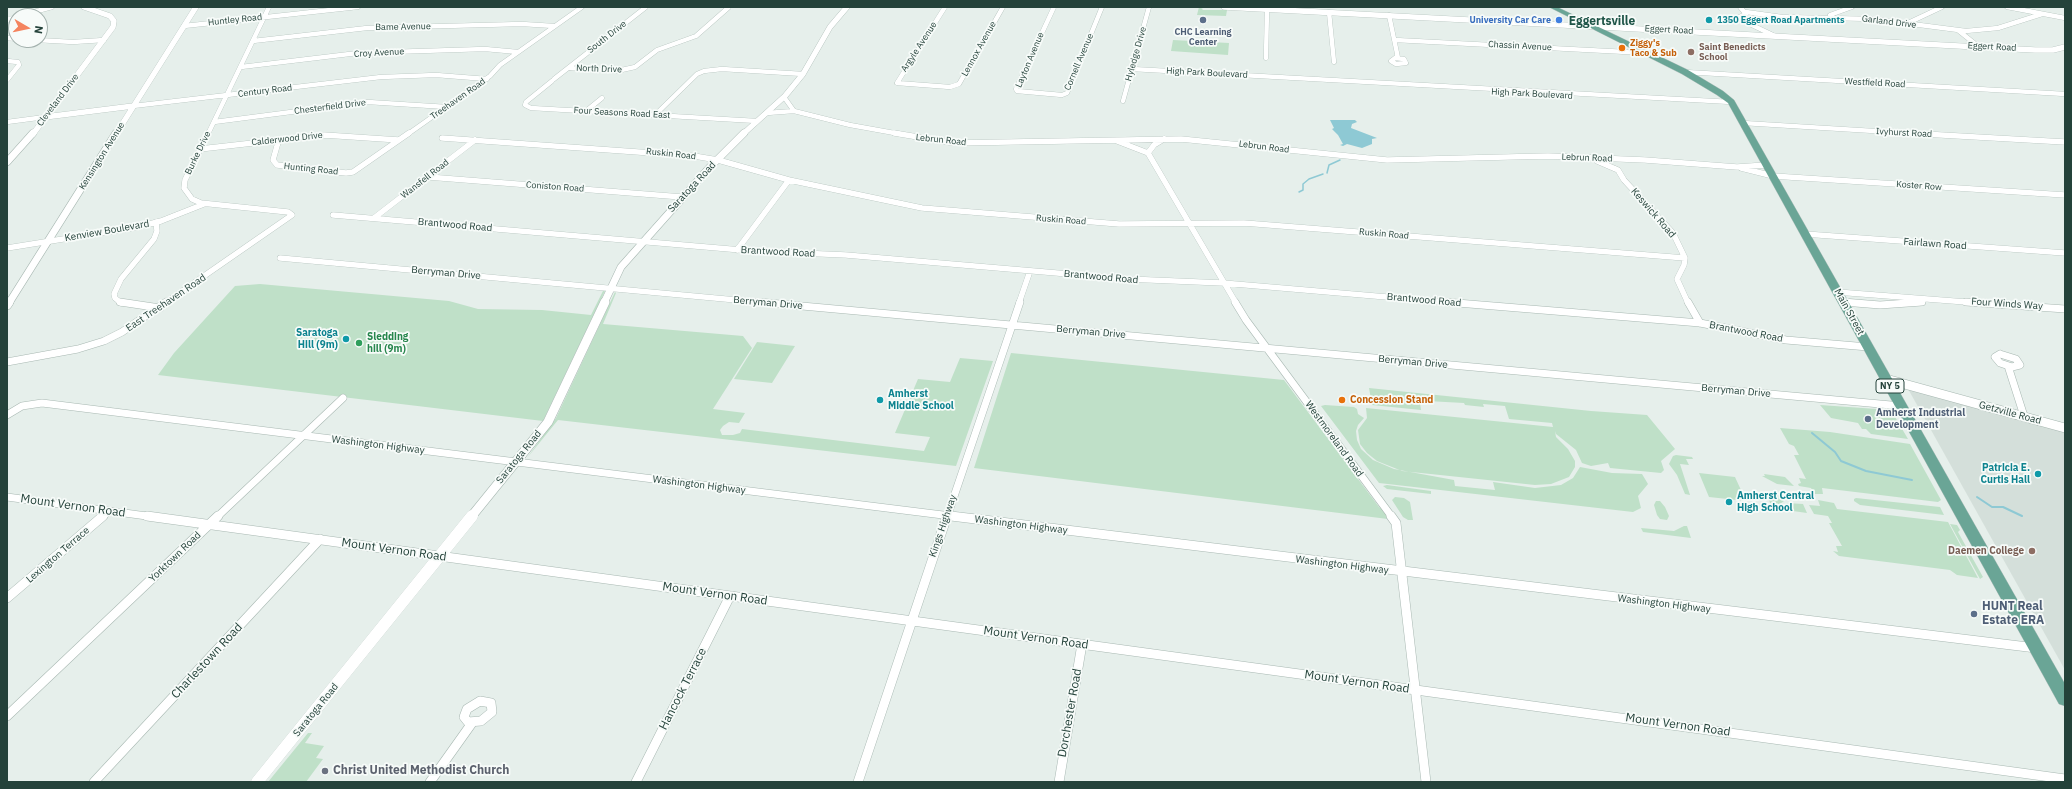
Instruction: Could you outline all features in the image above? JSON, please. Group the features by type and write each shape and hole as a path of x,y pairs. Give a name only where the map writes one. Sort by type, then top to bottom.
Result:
{"main road":[{"name":"Main Street","path":"1552,7 1685,72 1720,92 1732,104 2065,699"}],"street":[{"name":"Cleveland Drive","path":"7,162 18,151 45,117 113,27 112,19 106,14 84,7"},
{"name":"Kensington Avenue","path":"7,304 196,7"},
{"name":"Burke Drive","path":"248,246 292,213 204,204 192,199 184,188 185,180 269,7"},
{"name":"Huntley Road","path":"184,26 358,7"},
{"name":"Treehaven Road","path":"350,173 487,79 500,65 582,7"},
{"name":"South Drive","path":"569,68 646,7"},
{"name":"North Drive","path":"569,68 617,71 635,68 657,50 696,36 729,7"},
{"path":"757,121 784,97 803,74 830,26 847,7"},
{"name":"Argyle Avenue","path":"927,86 902,84 897,81 945,7"},
{"name":"Lennox Avenue","path":"927,86 950,87 959,84 1003,7"},
{"name":"Layton Avenue","path":"1041,94 1021,92 1016,89 1054,7"},
{"name":"Cornell Avenue","path":"1041,94 1062,95 1068,93 1102,7"},
{"name":"Hyledge Drive","path":"1123,101 1149,7"},
{"name":"Eggert Road","path":"1224,7 2035,50 2053,50 2065,47"},
{"path":"1740,7 1746,12 1744,15 1737,18 1775,36"},
{"path":"1820,17 1834,14 1852,7"},
{"path":"1908,23 1942,7"},
{"path":"2007,7 2065,18"},
{"path":"1266,58 1267,9"},
{"path":"1329,12 1334,62"},
{"name":"Garland Drive","path":"1746,12 1782,17 1840,17 1908,23 1958,31 1979,47"},
{"path":"1834,14 1840,17"},
{"path":"1958,31 1979,31 1998,28 2042,14"},
{"path":"1389,16 1398,58"},
{"name":"Bame Avenue","path":"253,41 368,28 522,24 554,26"},
{"path":"48,41 73,42 105,38"},
{"name":"Chassin Avenue","path":"1395,40 1646,53"},
{"name":"Croy Avenue","path":"240,67 358,53 485,49 518,52"},
{"path":"7,60 18,62 19,65 7,80"},
{"name":"Four Seasons Road East","path":"569,68 526,102 525,105 531,108 757,121"},
{"path":"654,116 697,74 704,71 722,69 803,74"},
{"name":"High Park Boulevard","path":"1132,69 1331,80 1349,83 1732,104"},
{"name":"Westfield Road","path":"1685,72 2065,94"},
{"name":"Century Road","path":"45,117 381,77 436,75 487,79"},
{"path":"784,97 794,111"},
{"path":"586,111 602,98"},
{"name":"Chesterfield Drive","path":"214,122 368,102 391,102 447,107"},
{"name":"Lebrun Road","path":"766,112 794,111 850,125 949,142 1000,143 1109,139 1165,139 1224,142 1331,155 1382,159 1420,160 1582,157 1737,167 1766,165"},
{"path":"7,122 45,117"},
{"name":"Saratoga Road","path":"258,782 554,412 621,267 682,197 757,121"},
{"name":"Ivyhurst Road","path":"1743,123 2065,142"},
{"name":"Calderwood Drive","path":"200,149 332,134 399,140"},
{"name":"Ruskin Road","path":"442,138 660,152 718,160 789,180 922,208 1113,223 1244,223 1685,258"},
{"name":"Hunting Road","path":"279,139 273,160 277,165 286,168 350,173"},
{"path":"1109,139 1130,145 1148,153 1154,145 1165,139"},
{"name":"Wansfell Road","path":"374,218 475,140"},
{"name":"Westmoreland Road","path":"1148,153 1246,320 1396,523 1414,690 1426,782"},
{"name":"Keswick Road","path":"1582,157 1601,162 1618,170 1624,180 1673,233 1685,258"},
{"path":"1618,170 1622,163 1632,160"},
{"name":"Lebrun Road","path":"1737,167 1773,176"},
{"name":"Koster Row","path":"1773,176 2065,195"},
{"name":"Coniston Road","path":"428,177 682,197"},
{"path":"737,250 789,180"},
{"name":"Kenview Boulevard","path":"7,248 156,222 204,204"},
{"name":"Brantwood Road","path":"333,215 737,250 846,255 1127,279 1223,283 1700,323 1779,339 1868,347"},
{"path":"156,222 158,231 154,239 121,279 114,294 115,298 122,303 160,308"},
{"name":"Fairlawn Road","path":"1805,234 2065,253"},
{"name":"East Treehaven Road","path":"7,362 78,349 104,341 131,327 160,308 248,246"},
{"name":"Berryman Drive","path":"280,258 1902,406"},
{"path":"1685,258 1684,265 1678,274 1677,279 1680,288 1700,323"},
{"name":"Kings Highway","path":"858,782 1030,271"},
{"name":"Four Winds Way","path":"1840,297 1887,305 1948,300"},
{"name":"Four Winds Way","path":"1840,297 1948,300 2065,309"},
{"path":"2008,366 2024,416"},
{"name":"Getzville Road","path":"1886,379 2065,428"},
{"name":"Yorktown Road","path":"7,716 343,398"},
{"name":"Washington Highway","path":"7,415 22,406 42,403 1402,572 2037,648"},
{"name":"Mount Vernon Road","path":"7,497 2065,779"},
{"name":"Lexington Terrace","path":"8,597 109,511"},
{"name":"Charlestown Road","path":"94,782 320,539"},
{"name":"Hancock Terrace","path":"636,782 730,596"},
{"name":"Dorchester Road","path":"1059,782 1082,644"},
{"path":"430,782 472,723"}],"shaded area":[{"name":"Daemen College","path":"1907,387 2065,431 2065,670"}],"green space":[{"path":"1199,7 1203,9 1202,10 1227,10 1226,16 1197,15"},
{"path":"1173,40 1229,43 1228,55 1171,51"},
{"path":"260,284 449,301 478,309 542,310 591,315 603,291 605,291 543,421 158,375 174,353 235,286"},
{"path":"615,292 616,293 603,324 743,336 752,348 713,409 745,413 739,423 729,422 723,426 720,430 722,435 733,435 740,433 742,429 924,451 930,437 895,433 918,379 950,382 960,358 993,361 956,466 558,420 527,458 556,418"},
{"path":"757,342 795,346 772,383 734,379"},
{"path":"1011,353 1284,380 1379,507 1387,512 1388,519 974,468"},
{"path":"1369,388 1591,411 1647,415 1675,449 1661,461 1664,470 1661,473 1610,468 1608,463 1591,466 1582,463 1576,450 1556,434 1555,431 1556,437 1568,449 1575,461 1575,467 1569,477 1551,484 1535,485 1402,471 1377,461 1367,453 1360,444 1358,430 1367,418 1366,408 1553,427 1552,423 1509,419 1505,406 1483,404 1484,407 1465,405 1464,403 1427,401 1427,403 1420,403 1421,410 1372,405"},
{"path":"1820,405 1891,410 1908,439 1871,434 1866,429 1862,429 1858,423 1831,418"},
{"path":"1321,406 1354,407 1357,409 1358,414 1364,418 1358,425 1356,431 1357,440 1361,449 1373,460 1394,469 1454,480 1455,486 1495,490 1493,482 1535,488 1561,485 1573,478 1580,467 1612,473 1642,474 1648,484 1638,496 1641,508 1633,512 1379,483"},
{"path":"1780,428 1830,432 1910,444 1941,500 1938,502 1822,488 1823,494 1814,494 1811,488 1799,486 1798,484 1801,483 1799,478 1806,479 1794,455 1799,455 1794,446 1789,444"},
{"path":"1673,456 1692,457 1693,459 1686,459 1689,465 1680,464 1690,495 1685,494 1677,475 1669,464"},
{"path":"1699,473 1735,477 1746,501 1709,497"},
{"path":"1764,474 1785,477 1794,486 1777,484 1762,476 1765,476"},
{"path":"1387,485 1431,491 1431,494 1387,489 1383,486"},
{"path":"1766,494 1781,495 1784,501 1773,509"},
{"path":"1395,497 1404,498 1410,502 1413,520 1408,520 1403,517 1392,500"},
{"path":"1856,498 1940,507 1944,515 1860,505 1854,501"},
{"path":"1818,500 1834,503 1837,509 1948,522 1978,578 1957,575 1950,570 1839,556 1833,551 1838,552 1836,546 1842,546 1829,523 1832,523 1828,516 1814,514 1809,505 1820,506"},
{"path":"1656,501 1660,501 1665,507 1669,516 1667,520 1660,519 1657,515 1654,505"},
{"path":"1787,503 1803,504 1807,513 1779,509"},
{"path":"1950,524 1957,525 1960,530 1958,532 1983,577 1980,579"},
{"path":"1687,526 1691,538 1643,532 1641,528 1674,531"},
{"path":"308,733 312,733 305,743 324,746 316,758 323,759 306,782 268,782"}],"water":[{"path":"1330,120 1355,120 1357,122 1352,124 1351,128 1377,138 1372,139 1372,144 1362,148 1347,144 1343,146 1340,145 1343,144 1338,135 1332,129 1334,128"}],"waterway":[{"path":"1327,173 1329,165 1340,160"},
{"path":"1299,192 1303,190 1303,184 1309,179 1323,174"},
{"path":"1812,433 1835,452 1841,461 1866,471 1912,480"},
{"path":"1977,497 1992,507 2003,507 2022,516"}],"place":[{"name":"CHC Learning Center","path":"1203,20"},
{"name":"University Car Care","path":"1559,20"},
{"name":"1350 Eggert Road Apartments","path":"1709,20"},
{"name":"Ziggy's Taco & Sub","path":"1622,48"},
{"name":"Saint Benedicts School","path":"1691,52"},
{"name":"Saratoga Hill (9m)","path":"346,339"},
{"name":"Sledding hill (9m)","path":"359,343"},
{"name":"Amherst Middle School","path":"880,400"},
{"name":"Concession Stand","path":"1342,400"},
{"name":"Amherst Industrial Development","path":"1868,419"},
{"name":"Patricia E. Curtis Hall","path":"2038,474"},
{"name":"Amherst Central High School","path":"1729,502"},
{"name":"Daemen College","path":"2032,551"},
{"name":"HUNT Real Estate ERA","path":"1974,614"},
{"name":"Christ United Methodist Church","path":"325,771"}],"district":[{"name":"Eggertsville","path":"1602,22"}]}
